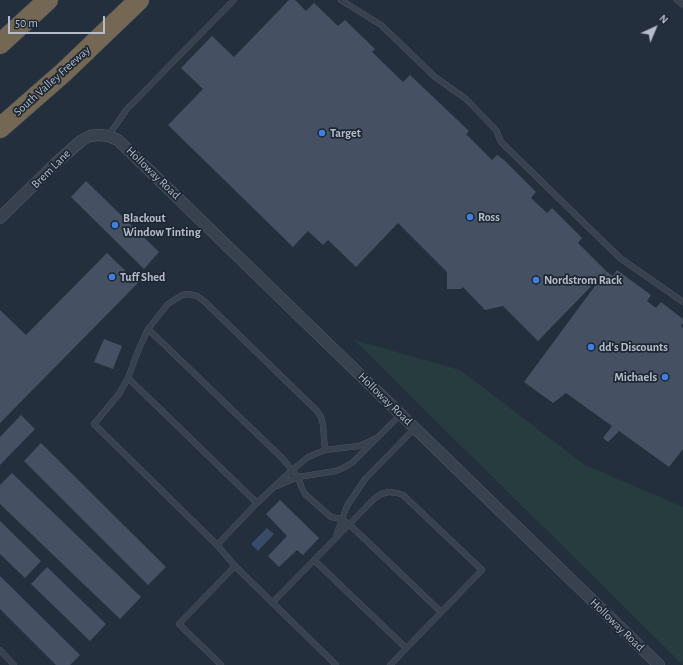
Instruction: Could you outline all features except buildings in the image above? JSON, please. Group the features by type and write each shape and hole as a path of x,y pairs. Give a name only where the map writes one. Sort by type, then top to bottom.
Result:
{"highway":[{"path":"0,30 28,0"},
{"path":"0,44 48,0"},
{"name":"South Valley Freeway","path":"0,128 64,72 139,0"}],"street":[{"name":"Brem Lane","path":"0,218 56,163 82,140 90,136 108,136"},
{"name":"Holloway Road","path":"108,136 118,140 126,146 659,665"}],"lane":[{"path":"108,136 127,109 234,0"},
{"path":"341,0 381,25 435,78 466,99 496,130 501,142 620,258 683,302"},
{"path":"677,0 683,5"},
{"path":"325,450 323,425 321,417 317,411 204,301 197,296 188,294 182,295 168,304 148,329 128,378 119,394 94,424 217,545 235,566 272,603 336,665"},
{"path":"148,329 276,453 298,477 306,494 320,508 331,517 342,519 349,524 441,612"},
{"path":"128,378 257,503"},
{"path":"270,490 282,483 298,477 336,471 345,467 353,462 401,414"},
{"path":"335,538 347,506 365,479 415,428"},
{"path":"217,545 270,490 308,457 325,450 359,446 377,438"},
{"path":"272,603 375,498 381,494 389,492 397,492 403,495 482,570 390,665"},
{"path":"314,560 406,648"},
{"path":"221,665 179,624 235,566"},
{"path":"0,650 14,665"}],"green space":[{"path":"354,340 460,370 585,465 683,507 683,665"}],"water":[{"path":"267,528 274,534 258,551 251,544"}],"place":[{"name":"Target","path":"322,133"},
{"name":"Ross","path":"470,217"},
{"name":"Blackout Window Tinting","path":"115,225"},
{"name":"Tuff Shed","path":"112,277"},
{"name":"Nordstrom Rack","path":"536,280"},
{"name":"dd's Discounts","path":"591,347"},
{"name":"Michaels","path":"665,377"}]}
